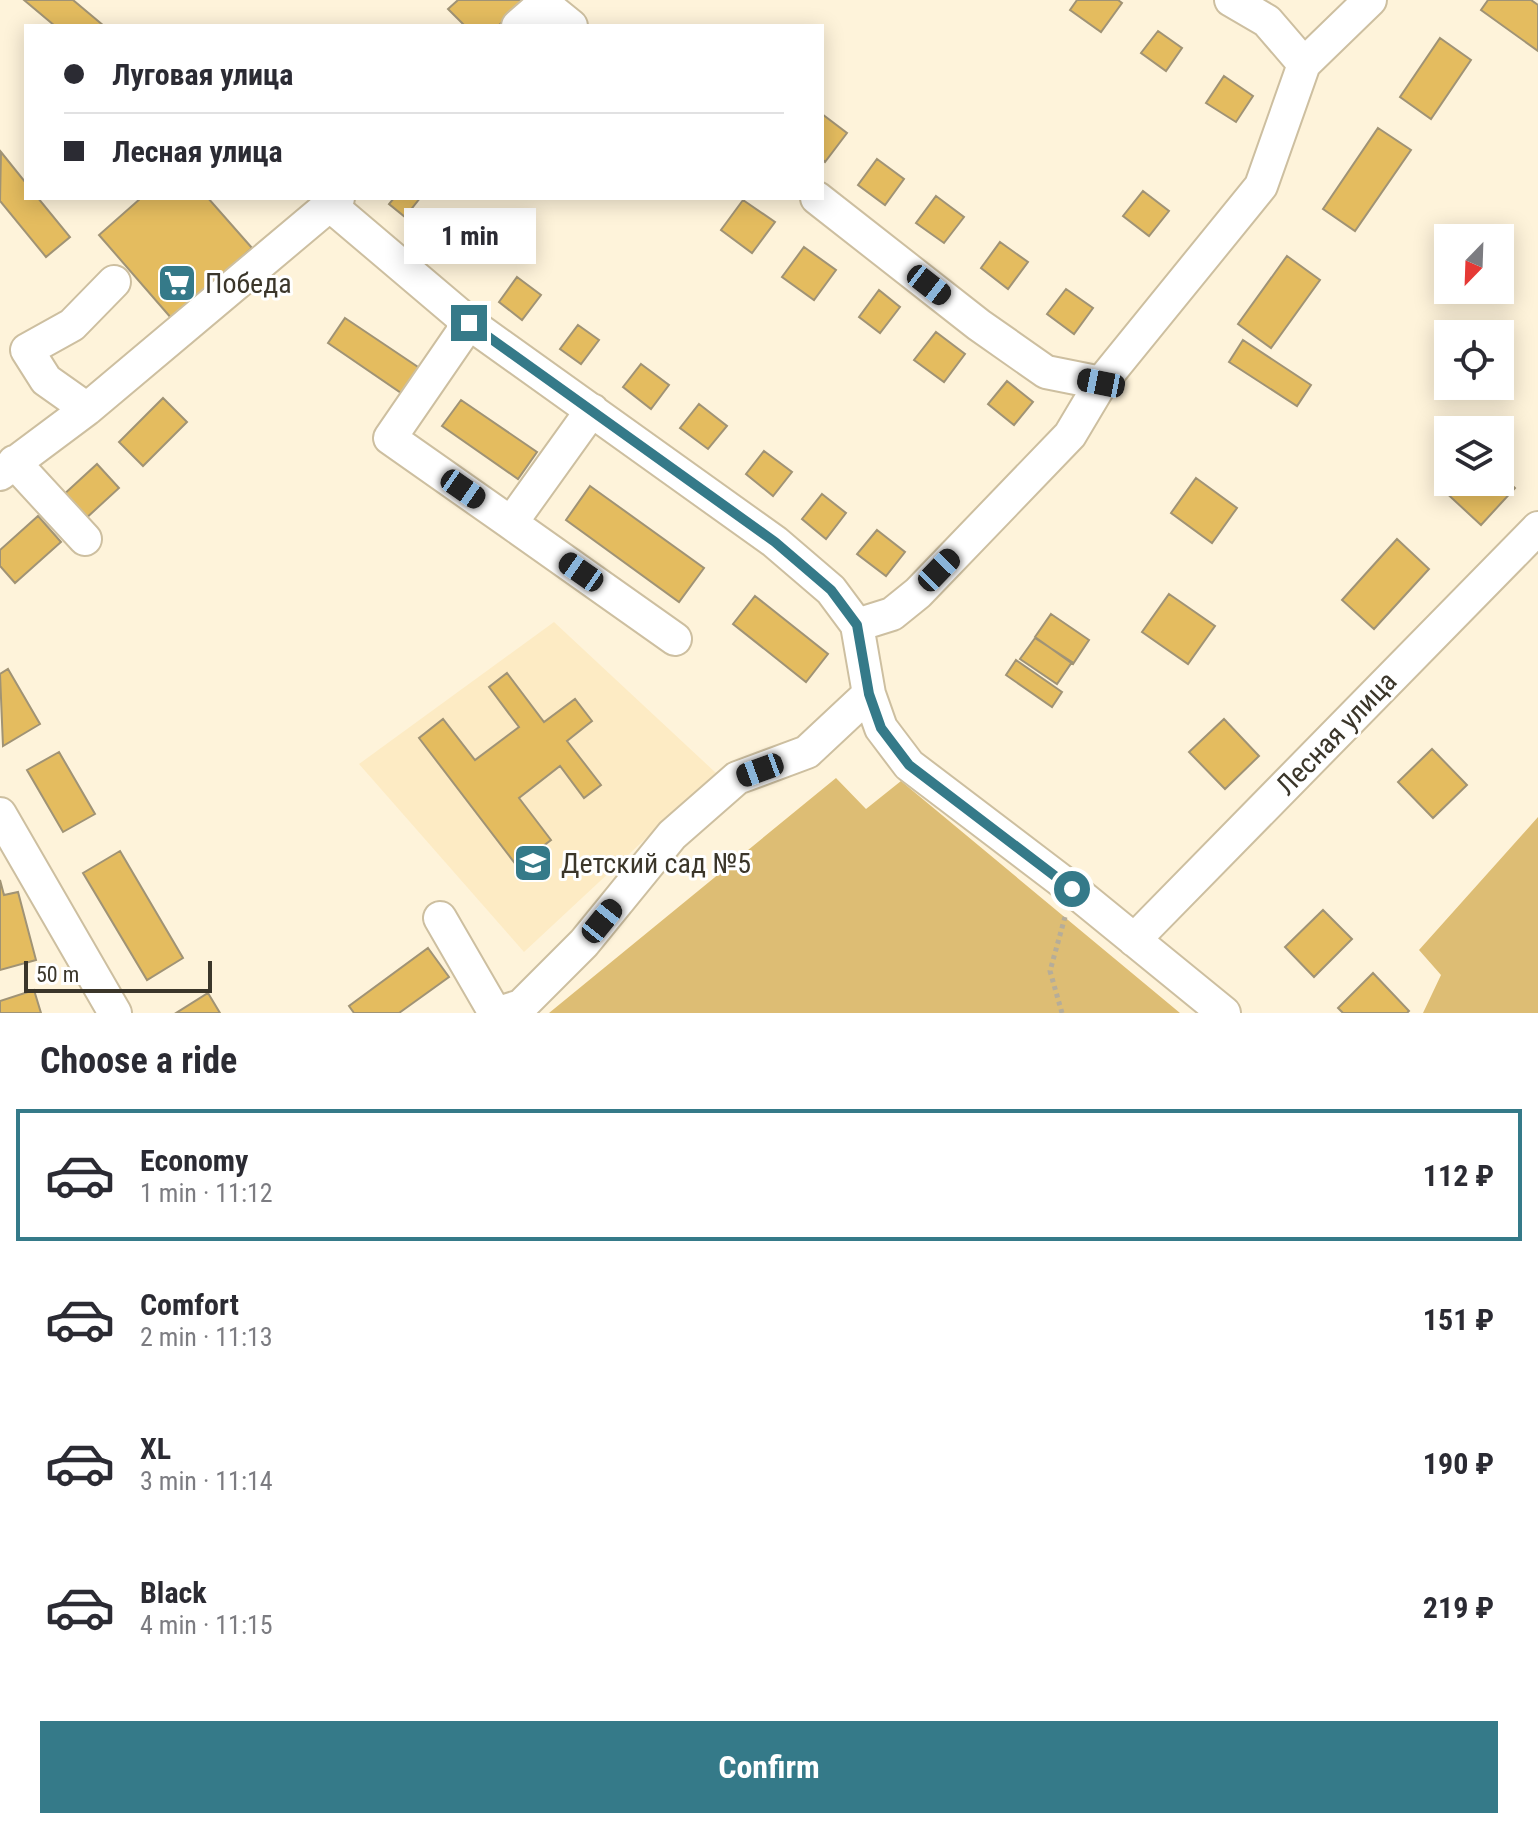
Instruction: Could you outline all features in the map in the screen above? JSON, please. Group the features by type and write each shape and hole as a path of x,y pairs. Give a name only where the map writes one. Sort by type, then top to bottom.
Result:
{"street":[{"path":"1231,0 1267,21 1304,64"},
{"path":"857,625 892,614 918,593 1070,435 1101,383 1261,186 1304,64 1370,0"},
{"path":"520,24 546,2 569,24"},
{"path":"820,200 979,325 1046,372 1101,383"},
{"path":"85,539 7,468 87,409 334,202 469,323 775,542 831,590 857,625 869,694 881,728 909,765 1072,889 1224,1013"},
{"path":"87,409 46,380 27,350 72,325 114,282"},
{"path":"469,323 390,438 675,639"},
{"path":"511,523 592,410"},
{"name":"Лесная улица","path":"1134,940 1538,528"},
{"path":"440,918 497,1013 521,1006 584,943 672,835 737,778 807,752 869,694"},
{"path":"0,814 115,1013"}],"path":[{"path":"1062,1013 1050,971 1072,889"}],"shaded area":[{"name":"Детский сад №5","path":"554,622 716,773 524,952 359,764"},
{"path":"836,778 866,809 901,781 1180,1013 549,1013"},
{"path":"1538,817 1538,1013 1423,1013 1441,975 1419,950"}],"building":[{"path":"24,0 73,0 102,24 53,24"},
{"path":"458,0 526,0 500,24 463,24 448,9"},
{"path":"1077,0 1118,0 1122,3 1101,32 1070,10"},
{"path":"1488,0 1531,0 1538,5 1538,51 1481,10"},
{"path":"1158,31 1182,48 1166,71 1141,53"},
{"path":"1440,38 1471,60 1431,119 1400,97"},
{"path":"1224,76 1253,96 1236,122 1206,103"},
{"path":"824,116 847,133 824,161"},
{"path":"1378,128 1411,150 1355,231 1323,209"},
{"path":"1,152 24,181 24,200 40,200 70,237 46,257 0,201"},
{"path":"877,159 904,179 885,205 858,185"},
{"path":"1143,191 1169,211 1149,236 1123,216"},
{"path":"936,196 964,217 944,243 916,223"},
{"name":"Победа","path":"139,200 210,200 252,248 172,319 99,235"},
{"path":"392,200 418,200 405,217 389,204"},
{"path":"743,200 775,222 752,253 721,230"},
{"path":"1000,242 1028,262 1008,289 981,268"},
{"path":"804,247 836,270 814,300 782,277"},
{"path":"1287,256 1320,280 1271,348 1238,324"},
{"path":"517,277 541,295 522,320 499,302"},
{"path":"1066,289 1093,308 1074,334 1047,314"},
{"path":"879,290 900,307 880,333 859,317"},
{"path":"345,318 424,371 407,397 328,343"},
{"path":"578,325 599,340 581,364 560,349"},
{"path":"936,332 965,354 944,382 914,360"},
{"path":"1243,340 1311,385 1297,406 1229,362"},
{"path":"641,364 669,385 651,409 623,387"},
{"path":"1007,381 1033,402 1014,425 988,404"},
{"path":"163,398 187,422 143,466 119,442"},
{"path":"461,400 537,452 518,479 442,426"},
{"path":"699,404 727,426 708,449 680,428"},
{"path":"764,451 792,472 773,496 746,474"},
{"path":"97,464 119,488 83,521 61,497"},
{"path":"1196,478 1237,508 1212,543 1171,513"},
{"path":"590,486 704,568 679,602 566,520"},
{"path":"822,494 846,513 826,539 802,519"},
{"path":"1450,496 1508,496 1481,525"},
{"path":"38,516 61,542 15,583 0,566 0,550"},
{"path":"877,530 905,552 886,576 857,554"},
{"path":"1397,539 1429,569 1374,629 1342,600"},
{"path":"1169,594 1215,626 1188,664 1142,632"},
{"path":"755,596 828,654 806,682 733,624"},
{"path":"1051,614 1089,640 1073,664 1035,637"},
{"path":"1035,638 1072,662 1057,684 1020,659"},
{"path":"1016,660 1062,692 1052,707 1006,675"},
{"path":"8,669 40,724 3,746 0,674"},
{"path":"507,673 544,722 575,699 592,721 567,741 601,785 584,798 560,766 519,798 551,840 517,866 419,738 443,719 475,760 519,727 489,687"},
{"path":"1224,719 1259,756 1225,789 1189,752"},
{"path":"1432,749 1467,785 1433,818 1398,782"},
{"path":"59,752 95,814 63,832 27,770"},
{"path":"120,851 183,958 147,980 83,873"},
{"path":"0,880 4,895 18,892 36,960 0,970"},
{"path":"1323,910 1352,939 1314,977 1285,947"},
{"path":"428,948 449,977 399,1013 354,1013 349,1006"},
{"path":"1373,973 1409,1011 1407,1013 1343,1013 1338,1008"},
{"path":"34,990 41,1013 0,1013 0,1001"},
{"path":"208,993 220,1013 176,1013"}],"place":[{"name":"Победа","path":"177,283"},
{"name":"Детский сад №5","path":"533,863"}],"route":[{"path":"469,323 775,542 831,590 857,625 869,694 881,728 909,765 1072,889"}]}
